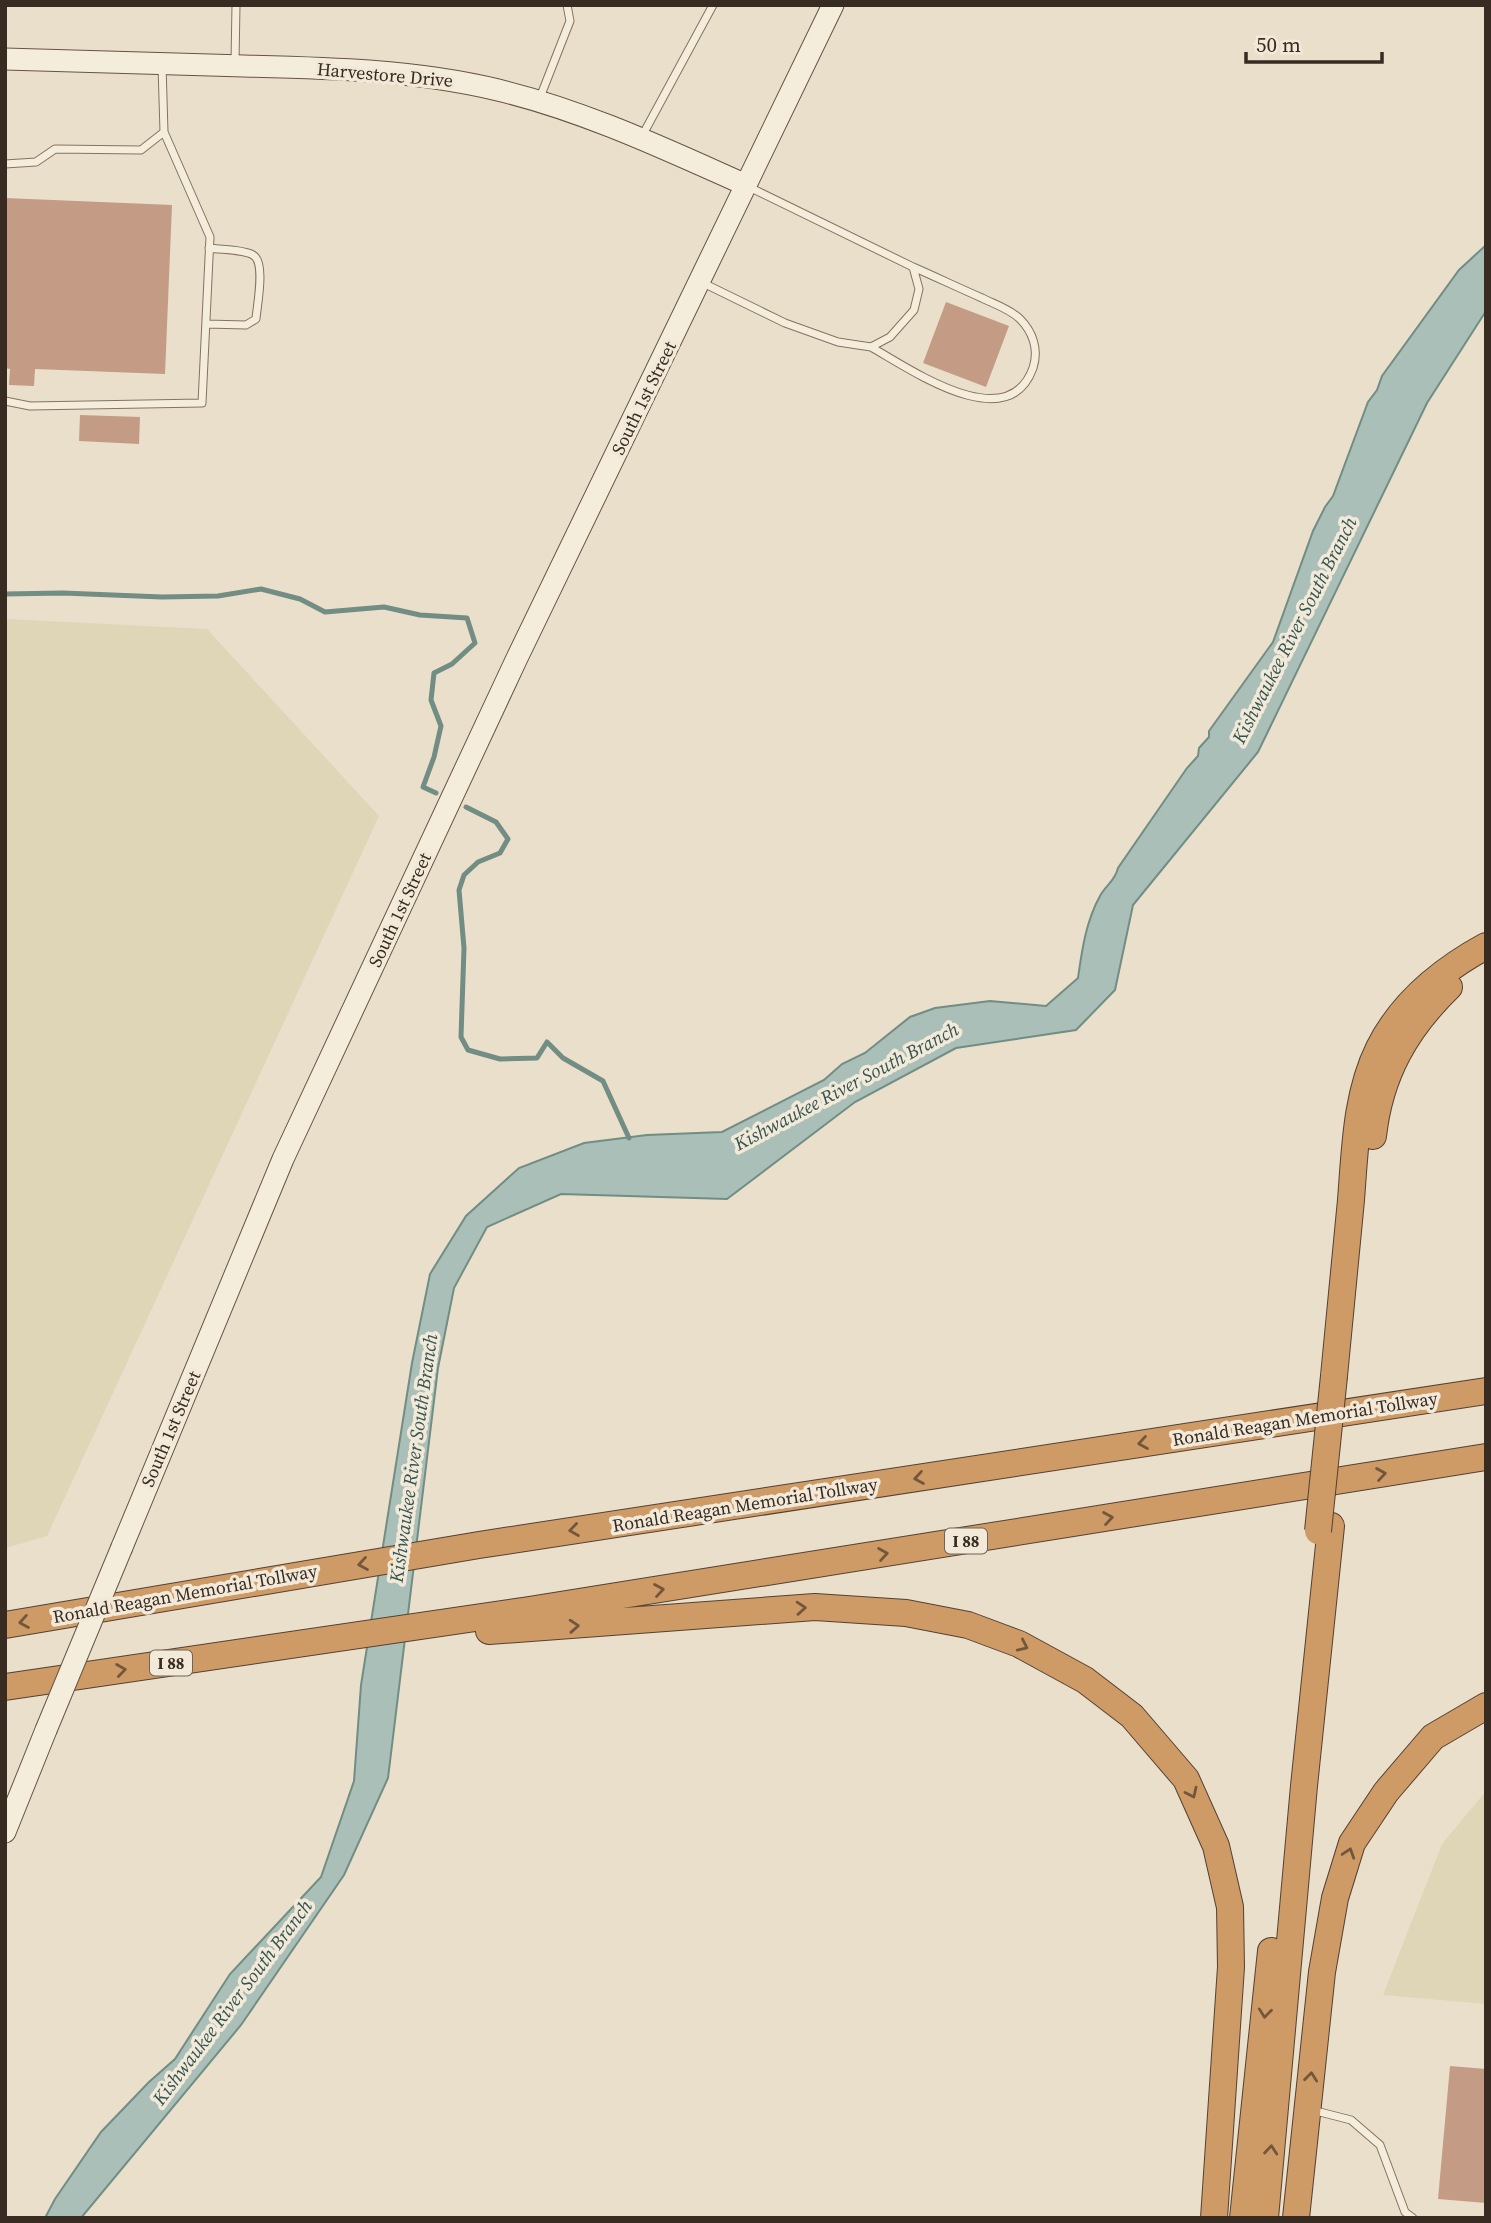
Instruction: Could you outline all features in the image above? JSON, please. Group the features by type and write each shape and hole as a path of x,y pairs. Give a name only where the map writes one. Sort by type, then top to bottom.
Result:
{"highway":[{"path":"1341,1375 1355,1149 1363,1091 1379,1048 1410,1001 1454,963 1486,946"},
{"path":"1243,2218 1341,1375 1374,1126 1388,1072 1413,1026 1448,987 1486,965"},
{"path":"1380,1407 1486,1371"},
{"name":"Ronald Reagan Memorial Tollway","path":"5,1625 479,1545 1486,1391"},
{"name":"I 88","path":"5,1686 393,1631 447,1626 1486,1457"},
{"path":"1265,2218 1324,1529"},
{"path":"447,1626 506,1631 815,1607 878,1610 939,1619 994,1634 1085,1679 1132,1716 1185,1779 1216,1846 1230,1908 1231,1967 1214,2218"},
{"path":"1296,2218 1322,1972 1335,1898 1352,1843 1385,1792 1433,1737 1486,1706"}],"street":[{"name":"South 1st Street","path":"5,1832 283,1160 517,658 833,5"},
{"name":"Harvestore Drive","path":"5,59 356,69 449,80 539,101 640,138 746,186"}],"lane":[{"path":"235,66 236,5"},
{"path":"539,101 570,21 568,5"},
{"path":"640,138 713,5"},
{"path":"5,401 30,406 202,403 210,237 164,132 162,64"},
{"path":"5,164 36,162 55,149 141,150 164,132"},
{"path":"700,282 785,323 838,342 871,347 963,395 997,398 1019,391 1030,376 1036,357 1032,335 1019,318 746,186"},
{"path":"206,324 246,325 256,319 261,270 258,259 252,254 209,248"},
{"path":"871,347 890,337 914,310 919,289 913,267"},
{"path":"1308,2109 1351,2120 1380,2145 1405,2212 1413,2218"}],"shaded area":[{"path":"5,619 207,629 379,816 47,1536 5,1548"},
{"path":"1486,1791 1486,2004 1383,1995 1442,1844"}],"water":[{"name":"Kishwaukee River South Branch","path":"1486,245 1486,311 1427,403 1258,752 1133,905 1115,990 1076,1030 956,1048 855,1102 727,1199 561,1194 487,1227 454,1288 438,1368 388,1778 344,1875 241,2025 81,2218 45,2218 101,2132 175,2059 230,1974 321,1877 354,1781 361,1685 412,1363 430,1274 466,1216 519,1168 584,1143 647,1135 722,1132 824,1080 842,1064 865,1053 910,1017 935,1008 990,1001 1046,1006 1078,978 1088,926 1100,896 1187,768 1198,756 1199,748 1209,737 1209,731 1273,642 1313,531 1333,496 1368,402 1377,390 1382,376 1459,270"}],"building":[{"path":"5,198 172,205 165,374 35,369 34,386 9,385 10,369 5,368"},
{"path":"946,302 1009,326 986,387 923,363"},
{"path":"80,415 140,417 139,444 79,441"},
{"path":"1450,2066 1486,2069 1486,2203 1438,2199"}],"waterway":[{"path":"5,594 218,596 261,589 300,599 325,612 384,607 420,615 467,618 475,643 452,664 434,673 431,700 441,726 423,787 436,793"},
{"path":"466,807 496,822 508,839 500,853 478,862 464,875 459,890 464,948 461,1037 468,1050 500,1059 537,1058 547,1042 563,1058 603,1081 629,1138"}]}
